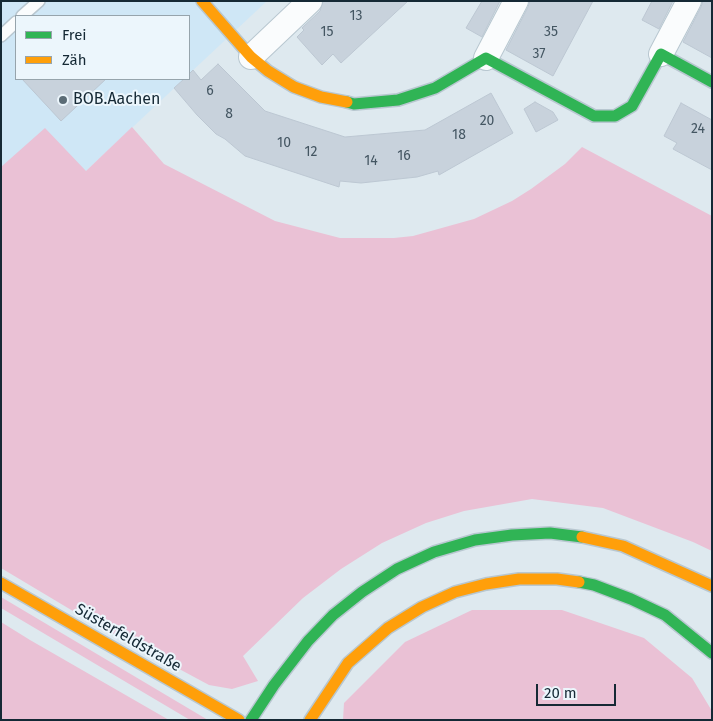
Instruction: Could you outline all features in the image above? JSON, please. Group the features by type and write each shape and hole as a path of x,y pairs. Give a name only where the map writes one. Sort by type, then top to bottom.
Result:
{"main road":[{"path":"202,1 251,56 268,71 294,87 321,97 354,104 398,100 436,88 486,58 594,116 616,116 632,106 661,54 712,82"},
{"path":"251,720 274,685 308,641 333,615 362,592 397,569 434,552 475,540 512,535 550,534 591,538 623,546 712,586"},
{"path":"310,720 348,663 388,628 422,607 455,592 486,584 519,579 556,579 594,585 631,599 665,615 712,653"},
{"name":"Süsterfeldstraße","path":"1,583 239,720"}],"street":[{"path":"251,56 310,1"},
{"path":"486,58 516,1"},
{"path":"661,54 689,1"}],"lane":[{"path":"23,15 39,1"},
{"path":"1,36 15,23"}],"shaded area":[{"path":"1,1 267,1 190,73 190,15 15,15 15,80 183,80 86,171 1,167"},
{"path":"132,127 164,164 275,221 340,238 413,236 474,219 512,201 531,189 565,164 582,147 712,216 712,551 603,508 532,499 464,511 426,523 382,543 341,569 303,598 243,656 258,681 232,689 209,685 88,620 1,568 1,167 45,128 86,171"},
{"path":"1,597 208,720 190,720 1,608"},
{"path":"472,610 562,610 644,638 692,678 712,711 712,720 343,720 344,703 405,642"},
{"path":"1,622 30,640 169,720 1,720"}],"building":[{"path":"323,1 408,1 341,63 333,54 322,65 297,37 304,30 302,28 320,11"},
{"path":"482,1 500,1 482,37 466,28"},
{"path":"530,1 593,1 553,76 506,50"},
{"path":"652,1 673,1 659,29 642,20"},
{"path":"703,1 712,1 712,58 683,42"},
{"path":"218,64 265,111 345,137 425,130 491,93 513,133 439,175 438,171 417,177 361,183 340,181 339,187 245,156 216,134 174,88 183,80 190,80 190,73 193,70 201,80"},
{"name":"BOB.Aachen","path":"23,80 105,80 61,121"},
{"path":"535,102 553,112 558,120 536,132 524,109"},
{"path":"681,103 712,120 712,170 673,149 677,143 664,136"}],"traffic: fast":[{"path":"347,102 354,104 398,100 435,88 486,58 594,116 615,116 632,106 661,54 712,82"},
{"path":"251,720 274,685 308,641 333,615 362,592 397,569 434,552 475,540 512,535 550,533 582,537"},
{"path":"579,582 594,585 631,599 665,615 712,653"}],"traffic: slow":[{"path":"202,1 251,57 268,71 294,87 321,97 347,102"},
{"path":"582,537 623,546 712,586"},
{"path":"310,720 348,663 388,628 422,607 455,592 486,584 519,579 557,579 579,582"},
{"path":"1,583 239,720"}],"place":[{"name":"BOB.Aachen","path":"63,100"}]}
